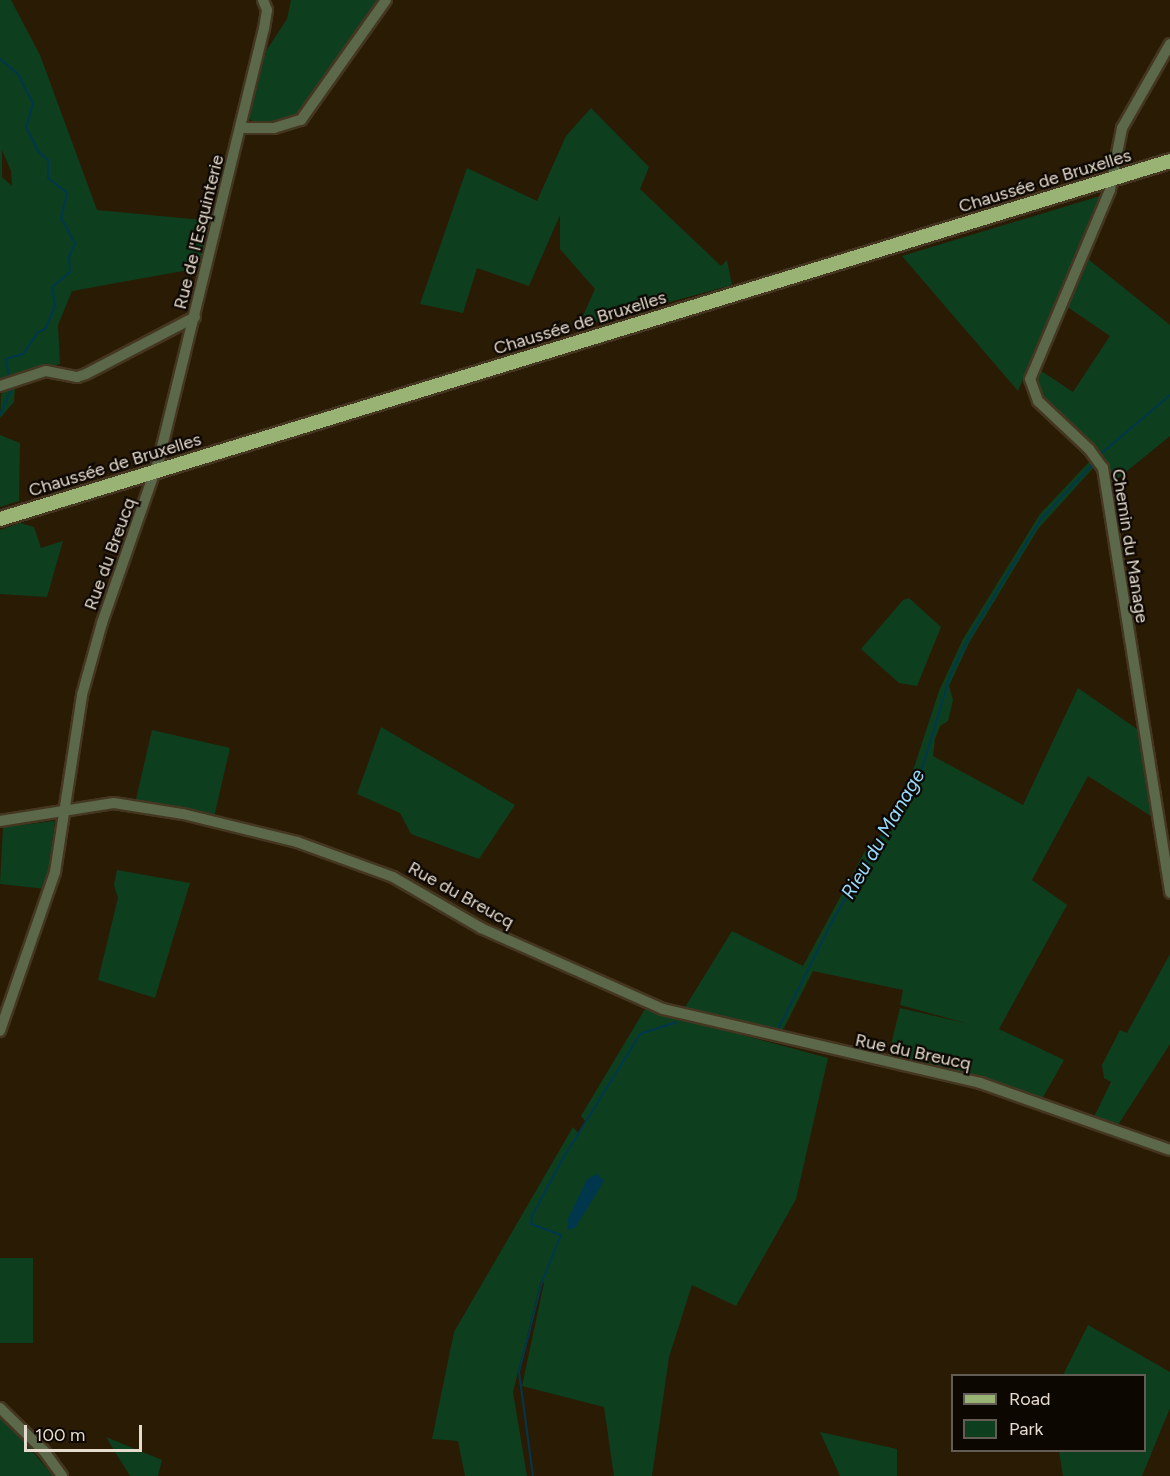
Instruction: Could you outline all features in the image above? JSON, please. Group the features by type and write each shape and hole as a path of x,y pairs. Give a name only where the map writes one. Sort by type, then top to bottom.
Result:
{"main road":[{"name":"Chaussée de Bruxelles","path":"0,519 1170,161"}],"street":[{"name":"Rue de l'Esquinterie","path":"155,471 195,317 264,29 263,0"},
{"path":"241,128 274,128 301,120 386,0"},
{"name":"Chemin du Manage","path":"1170,44 1125,122 1111,179 1088,246 1035,365 1030,388 1038,401 1089,449 1103,468 1170,893"},
{"path":"0,386 46,371 76,376 86,374 195,317"},
{"name":"Rue du Breucq","path":"155,471 91,660 74,736 65,809 90,804 136,805 297,842 393,877 481,928 663,1009 980,1083 1170,1149"},
{"path":"0,821 65,809 53,879 0,1031"},
{"path":"0,1408 44,1451 62,1476"}],"green space":[{"path":"0,0 11,0 40,55 97,210 213,221 205,267 72,291 58,325 60,364 0,382","holes":["2,150 11,171 12,186 2,177"]},
{"path":"291,0 378,0 305,109 294,118 281,122 253,122 249,118 266,51 287,19"},
{"path":"591,108 649,167 640,189 721,266 727,260 732,285 578,327 595,289 560,249 560,215 529,286 477,268 463,313 420,304 467,168 537,201 566,136"},
{"path":"1100,196 1094,213 1018,391 902,256"},
{"path":"1088,259 1170,325 1170,436 1111,484 1102,456 1041,399 1033,383 1037,368 1073,392 1110,336 1066,306"},
{"path":"15,387 14,402 0,418 1,394"},
{"path":"0,435 20,443 19,501 0,507"},
{"path":"1090,461 1094,467 1038,529 969,643 949,686 953,700 948,721 940,726 935,739 933,756 1023,805 1078,688 1137,729 1154,818 1088,776 1032,880 1067,905 999,1029 1064,1060 1042,1099 979,1076 888,1057 900,1008 969,1024 900,1005 903,990 813,971 784,1028 775,1034 684,1009 732,931 803,966 865,851 876,843 907,789 939,691 963,639 1040,514"},
{"path":"20,523 34,527 41,548 63,541 47,597 0,594 0,530"},
{"path":"909,598 941,627 917,686 899,683 861,649 903,600"},
{"path":"381,727 515,805 479,859 411,834 400,813 357,794"},
{"path":"152,730 230,748 214,818 136,800"},
{"path":"55,821 46,889 0,884 3,827"},
{"path":"117,870 190,883 155,998 98,980 118,898 114,885"},
{"path":"1170,954 1170,1044 1118,1125 1094,1117 1111,1082 1104,1078 1102,1065 1120,1030 1127,1033"},
{"path":"645,1009 828,1058 796,1199 736,1306 692,1285 669,1357 652,1476 614,1476 604,1407 522,1386 544,1283 541,1281 513,1392 527,1476 465,1476 458,1441 432,1439 454,1332 573,1127 579,1134 586,1122 581,1116"},
{"path":"0,1258 33,1258 33,1343 0,1343"},
{"path":"1088,1325 1170,1372 1170,1408 1142,1476 1063,1476 1059,1452 1146,1452 1146,1374 1064,1374"},
{"path":"0,1417 7,1421 53,1476 0,1476"},
{"path":"820,1432 897,1449 897,1476 840,1476"},
{"path":"106,1437 162,1460 158,1476 130,1476"}],"water":[{"path":"597,1174 604,1181 575,1228 567,1230 568,1219 587,1179"}],"waterway":[{"path":"0,59 18,74 33,103 26,127 39,152 48,160 48,178 67,193 61,218 75,243 69,257 70,272 52,287 55,306 45,329 38,332 23,354 6,359 9,378"},
{"path":"0,415 12,388"},
{"name":"Rieu du Manage","path":"1103,452 1170,395"},
{"name":"Rieu du Manage","path":"777,1031 834,918 922,769 951,673 968,639 1041,519 1092,465"},
{"name":"Rieu du Manage","path":"683,1007 728,1019"},
{"name":"Rieu du Manage","path":"533,1476 519,1372 542,1282 561,1235 531,1224 532,1216 562,1160 640,1034 676,1022"}]}
